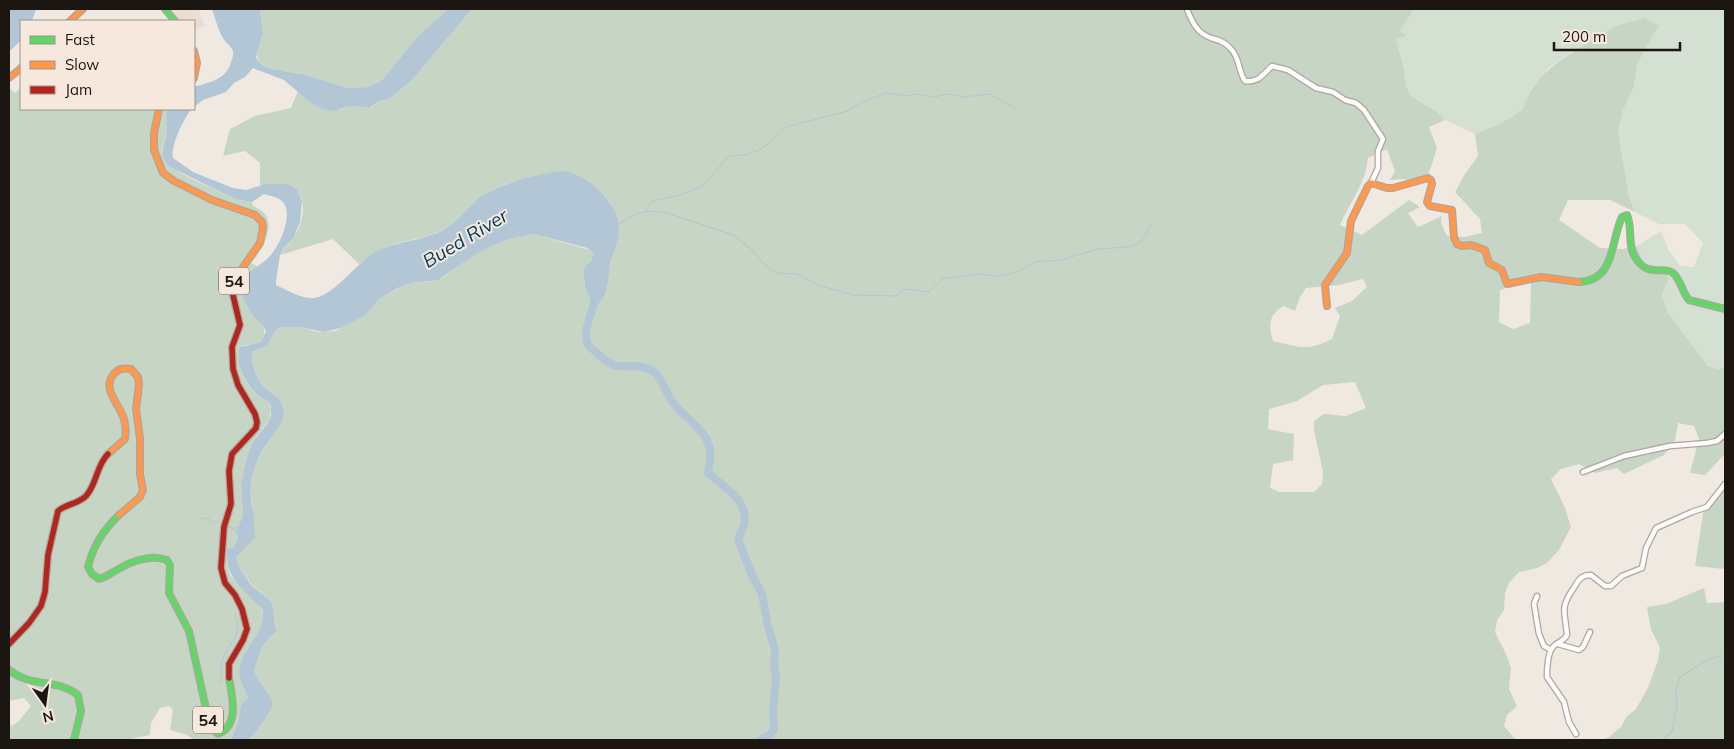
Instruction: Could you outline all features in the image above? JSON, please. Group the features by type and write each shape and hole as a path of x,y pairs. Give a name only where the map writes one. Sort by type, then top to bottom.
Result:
{"main road":[{"path":"71,20 83,9"},
{"path":"165,9 174,20"},
{"path":"9,78 20,69"},
{"name":"54","path":"9,644 29,623 40,606 45,592 48,555 58,511 85,496 92,485 102,460 125,439 124,418 111,392 113,373 122,367 131,368 138,377 136,409 140,434 142,490 140,497 99,536 92,550 88,568 93,576 100,579 109,576 123,567 143,560 154,557 167,560 170,565 169,593 189,631 209,724 213,731 218,734 225,732 230,724 234,704 228,669 247,629 244,613 223,578 221,568 225,525 231,504 229,470 232,454 252,434 257,422 255,414 238,385 233,369 232,347 240,325 232,290 236,277 260,243 263,227 262,222 255,215 212,200 174,181 163,173 154,150 154,133 159,110"},
{"path":"1327,306 1326,281 1347,253 1351,222 1371,183 1390,189 1430,179 1432,184 1428,202 1430,206 1452,210 1456,244 1462,246 1471,245 1485,250 1489,263 1502,270 1507,284 1514,284 1537,277 1585,283 1594,280 1604,272 1619,222 1622,217 1627,215 1630,219 1629,242 1635,257 1640,263 1652,270 1671,271 1689,300 1725,309"},
{"path":"9,670 18,678 30,682 67,688 78,695 81,711 74,740"}],"street":[{"path":"1188,9 1193,24 1199,32 1220,39 1232,49 1237,57 1241,75 1245,80 1256,80 1263,76 1272,66 1279,67 1288,70 1316,88 1333,92 1345,100 1356,103 1364,110 1383,139 1378,151 1378,168 1371,183"},
{"path":"1583,472 1624,456 1670,446 1707,443 1717,440 1725,434"},
{"path":"1576,734 1569,722 1564,702 1547,677 1551,650 1554,645 1566,638 1567,635 1564,610 1566,599 1582,576 1590,575 1605,586 1611,586 1622,576 1640,570 1643,566 1646,548 1656,528 1707,507 1725,484"},
{"path":"1538,596 1534,604 1539,634 1544,646 1551,650"},
{"path":"1558,644 1579,650 1582,648 1590,632"}],"shaded area":[{"path":"169,9 198,9 205,26 195,30 195,20 177,20"}],"green space":[{"path":"260,9 448,9 417,37 379,82 367,87 347,88 306,75 267,68 258,62 257,53 263,32"},
{"path":"472,9 1414,9 1400,31 1406,35 1396,39 1404,69 1406,87 1412,97 1436,111 1445,120 1429,127 1437,148 1426,182 1402,179 1390,180 1395,171 1387,149 1368,158 1361,184 1340,225 1362,235 1409,200 1420,207 1408,213 1418,227 1442,216 1441,223 1447,236 1465,237 1482,233 1480,219 1455,192 1478,156 1475,134 1502,123 1522,110 1541,76 1559,61 1616,26 1645,18 1659,26 1637,66 1634,86 1623,110 1618,130 1629,197 1635,212 1610,200 1568,200 1559,220 1600,248 1623,249 1637,246 1640,255 1648,265 1662,267 1669,278 1662,294 1668,313 1708,366 1718,369 1725,368 1725,454 1705,475 1690,473 1699,439 1694,426 1678,423 1675,441 1664,455 1624,474 1617,468 1595,473 1579,464 1561,469 1551,479 1565,508 1571,527 1559,550 1547,563 1537,568 1519,572 1509,583 1505,593 1504,610 1497,620 1495,632 1511,668 1509,689 1517,706 1507,715 1504,726 1516,740 249,740 273,706 270,697 254,670 262,647 272,636 276,625 272,602 252,585 239,567 236,557 245,548 254,533 253,507 249,490 254,468 284,414 281,402 260,382 253,366 253,351 267,346 276,330 281,327 300,327 318,332 335,331 366,315 379,299 403,286 442,278 475,254 496,244 534,234 593,251 595,255 584,268 584,282 589,298 603,298 619,228 617,219 611,204 600,191 586,181 562,171 518,180 499,187 481,197 453,223 440,231 385,248 359,264 333,239 280,255 298,230 302,218 303,207 301,199 291,187 272,184 260,186 260,163 245,151 223,156 230,129 255,116 291,108 298,91 311,103 340,110 346,107 357,106 370,108 379,101 393,96 412,80","holes":["1363,279 1367,287 1352,301 1335,308 1340,316 1332,339 1309,347 1273,341 1270,325 1273,316 1279,309 1284,306 1295,311 1300,297 1306,288 1339,285","1526,282 1531,283 1530,323 1513,329 1499,322 1500,290","1355,382 1366,408 1346,416 1324,414 1314,421 1314,430 1323,472 1322,484 1314,492 1279,492 1270,488 1273,464 1293,460 1294,434 1268,429 1269,409 1297,401 1323,385"]},
{"path":"1414,9 1725,9 1725,368 1718,369 1708,366 1668,313 1655,269 1643,260 1637,246 1661,231 1669,251 1680,266 1694,267 1703,243 1685,224 1659,224 1635,212 1629,197 1618,130 1623,110 1634,86 1637,66 1659,26 1596,43 1566,56 1541,76 1519,113 1501,124 1475,134 1445,120 1436,111 1412,97 1406,87 1404,69 1396,39 1404,37 1400,31"},
{"path":"9,88 15,93 20,89 20,110 167,110 167,131 162,150 170,167 235,199 252,202 253,206 266,215 268,228 265,241 251,263 258,267 243,276 241,283 248,308 263,325 265,336 261,342 242,346 238,353 243,376 248,385 256,394 270,403 271,411 269,420 253,442 247,456 241,484 243,515 236,533 238,538 234,547 227,549 228,566 231,576 260,606 263,617 262,623 240,665 241,678 248,698 241,704 238,723 231,740 194,740 187,735 170,730 173,710 169,706 160,708 151,723 150,735 126,740 9,740 9,724 12,726 19,721 31,706 24,698 9,701"},
{"path":"1725,484 1725,582 1724,569 1695,566 1704,507"},
{"path":"1704,588 1707,603 1725,602 1725,740 1602,740 1621,727 1627,716 1636,709 1648,688 1658,660 1660,648 1651,629 1647,607 1666,604"}],"water":[{"path":"9,9 36,9 32,20 20,20 20,41 9,52"},
{"path":"212,9 260,9 263,32 256,57 258,62 267,68 306,75 347,88 367,87 384,78 417,37 448,9 472,9 412,80 393,96 379,101 369,108 357,106 335,111 322,109 311,103 284,80 253,68 226,92 203,100 195,106 195,87 221,77 229,68 233,52 221,35"},
{"path":"167,110 191,110 178,132 173,158 193,172 233,188 246,190 266,184 288,184 297,190 302,201 300,222 294,237 280,255 276,285 305,298 322,296 345,279 372,254 380,250 441,231 478,199 491,191 501,186 538,175 560,171 570,172 590,182 607,199 617,218 619,228 605,294 594,306 587,292 584,268 592,259 594,253 587,248 534,234 496,244 476,254 438,280 411,283 398,288 379,299 366,315 341,328 323,332 300,327 281,327 276,330 267,346 253,351 254,370 264,387 279,399 283,405 284,415 276,432 259,457 252,478 250,493 254,512 255,538 236,557 239,567 251,585 272,602 276,631 262,647 254,670 271,698 273,706 249,740 231,740 238,723 241,704 248,698 239,675 240,665 260,627 263,620 263,612 261,607 234,579 228,566 227,549 234,547 238,538 236,533 243,515 241,484 247,456 253,442 271,416 271,406 269,402 259,396 249,386 240,366 240,347 261,342 266,332 248,307 242,294 241,282 245,276 266,260 277,246 284,230 287,213 286,206 276,198 264,194 252,202 235,199 170,167 163,158"}],"waterway":[{"path":"646,212 649,204 653,201 679,195 701,187 728,156 745,155 757,151 772,141 786,127 848,111 864,101 886,93 908,96 917,94 934,97 948,94 963,97 990,94 1013,107"},
{"path":"618,224 637,214 648,211 667,213 733,235 776,273 797,274 818,285 853,295 897,296 904,289 929,292 942,279 976,274 996,276 1008,274 1018,272 1035,262 1061,260 1098,249 1128,247 1138,244 1145,236 1151,224"},
{"name":"Bued River","path":"596,296 586,334 588,345 613,365 641,367 649,369 657,375 673,403 700,430 707,440 710,452 708,473 734,495 743,509 745,516 744,525 738,539 752,575 762,594 775,650 774,730 770,735 760,740"},
{"path":"201,519 208,518 213,522 218,522"},
{"path":"228,525 232,528 238,528"},
{"path":"228,527 237,532"},
{"path":"221,683 223,659 237,635 235,614"},
{"path":"1662,740 1672,732 1677,707 1676,689 1680,677 1708,660 1725,656"}],"traffic: fast":[{"path":"165,9 174,20"},
{"path":"1579,282 1591,280 1600,275 1606,267 1622,217 1627,215 1633,252 1640,264 1650,270 1665,270 1673,273 1689,300 1725,309"},
{"path":"119,515 99,539 88,567 92,574 99,579 141,559 161,558 167,560 170,565 169,593 189,631 210,727 218,734 225,730 232,718 233,702 229,678"},
{"path":"9,670 26,679 61,686 78,695 81,711 74,740"}],"traffic: slow":[{"path":"71,20 83,9"},
{"path":"195,55 197,63 195,73"},
{"path":"9,78 20,69"},
{"path":"159,110 154,133 154,150 163,173 174,181 212,200 255,215 262,222 260,243 234,282"},
{"path":"1327,306 1325,285 1347,253 1351,221 1371,183 1393,188 1428,178 1431,180 1432,184 1427,202 1430,206 1452,210 1454,237 1457,244 1462,246 1471,245 1485,250 1489,263 1502,270 1507,284 1541,277 1579,282"},
{"path":"108,454 125,439 126,431 124,419 111,392 110,381 119,370 131,369 138,377 139,385 136,409 140,439 140,474 143,490 140,497 119,515"}],"traffic: jam":[{"path":"229,678 229,664 247,629 242,609 235,595 225,583 221,568 224,527 231,504 229,471 232,454 256,428 257,422 255,414 238,385 233,369 232,347 240,325 232,291 234,282"},
{"path":"9,644 29,623 41,606 45,592 48,555 58,511 86,496 101,464 108,454"}]}
